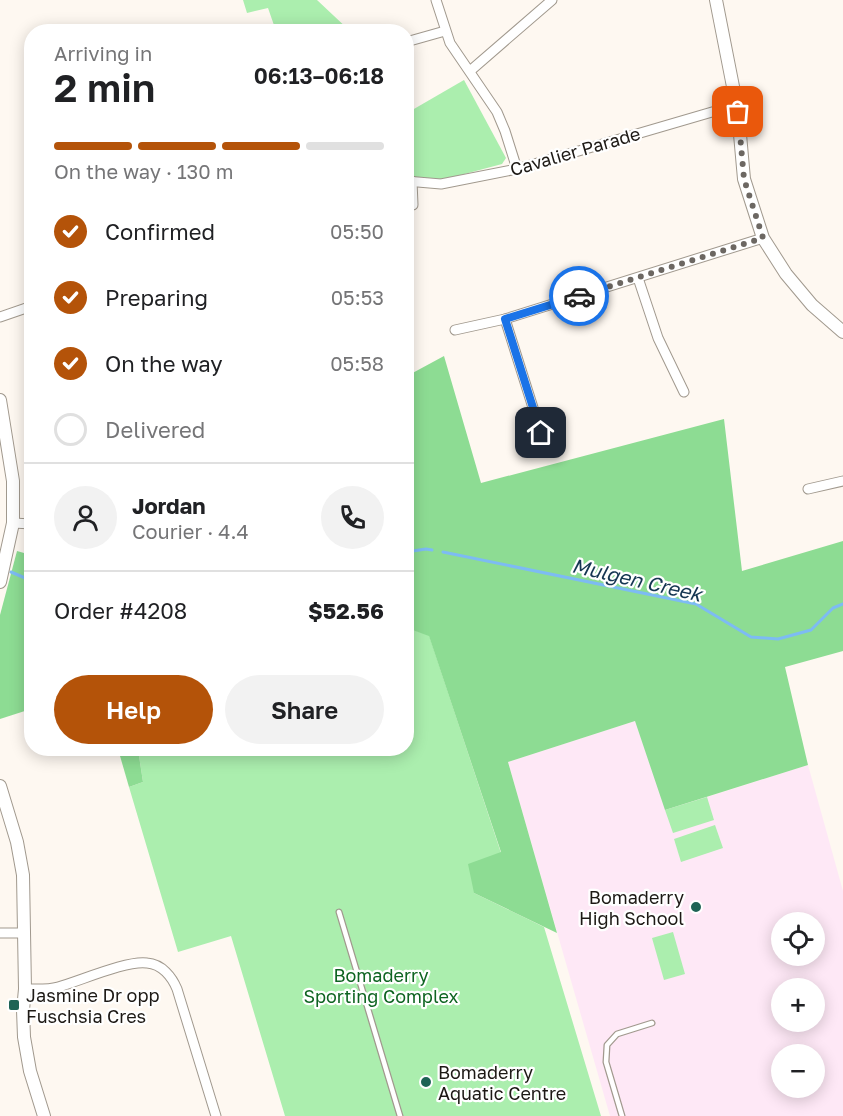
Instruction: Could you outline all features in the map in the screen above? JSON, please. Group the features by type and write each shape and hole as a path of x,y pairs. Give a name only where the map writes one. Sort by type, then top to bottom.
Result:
{"street":[{"path":"436,0 445,31 456,54 470,71 496,112 505,131 517,169"},
{"path":"470,71 552,0"},
{"path":"716,0 736,105 744,179 763,238 786,274 812,305 841,328"},
{"path":"414,40 445,31"},
{"name":"Cavalier Parade","path":"414,181 441,184 517,169 736,105"},
{"path":"455,330 505,319 763,238"},
{"path":"638,278 658,338 684,392"},
{"path":"0,316 24,308"},
{"path":"505,319 541,433"},
{"path":"0,400 12,471 13,523 0,582"},
{"path":"808,489 843,480"},
{"path":"13,523 24,524"},
{"path":"0,787 17,842 22,876 24,1037 30,1071 44,1116"},
{"path":"0,933 24,933"},
{"path":"25,989 56,988 131,964 146,962 156,965 173,979 177,989 216,1116"}],"lane":[{"path":"339,912 400,1116"},
{"path":"622,1116 606,1062 607,1045 617,1034 652,1023"}],"shaded area":[{"name":"Bomaderry High School","path":"635,721 666,810 808,765 843,891 843,1116 610,1116 508,762"}],"green space":[{"path":"243,0 317,0 343,24 274,24 268,8 247,13"},
{"path":"464,80 506,158 502,164 442,180 414,179 414,109"},
{"path":"444,356 481,483 724,419 742,571 843,541 843,651 785,667 808,765 665,810 635,721 508,762 557,933 474,893 468,864 501,852 429,636 414,631 414,372"},
{"path":"17,551 24,553 24,711 0,719 0,615"},
{"name":"Bomaderry Sporting Complex","path":"414,630 429,635 501,853 474,893 544,927 601,1116 285,1116 231,936 178,952 129,787 143,782 139,756 414,756"},
{"path":"120,756 139,756 143,782 129,787"},
{"path":"707,797 714,820 673,833 665,810"},
{"path":"715,825 723,848 681,862 674,839"},
{"path":"673,932 685,974 664,980 652,938"}],"waterway":[{"name":"Mulgen Creek","path":"414,551 432,550"},
{"name":"Mulgen Creek","path":"443,552 696,604 751,637 778,639 811,630 833,608 843,604"},
{"name":"Mulgen Creek","path":"11,572 24,578"}],"way so far":[{"path":"579,296 763,238 744,179 738,112"}],"place":[{"name":"Bomaderry High School","path":"696,907"},
{"name":"Jasmine Dr opp Fuschsia Cres","path":"14,1005"},
{"name":"Bomaderry Aquatic Centre","path":"426,1082"}],"route":[{"path":"541,433 505,319 579,296"}]}
